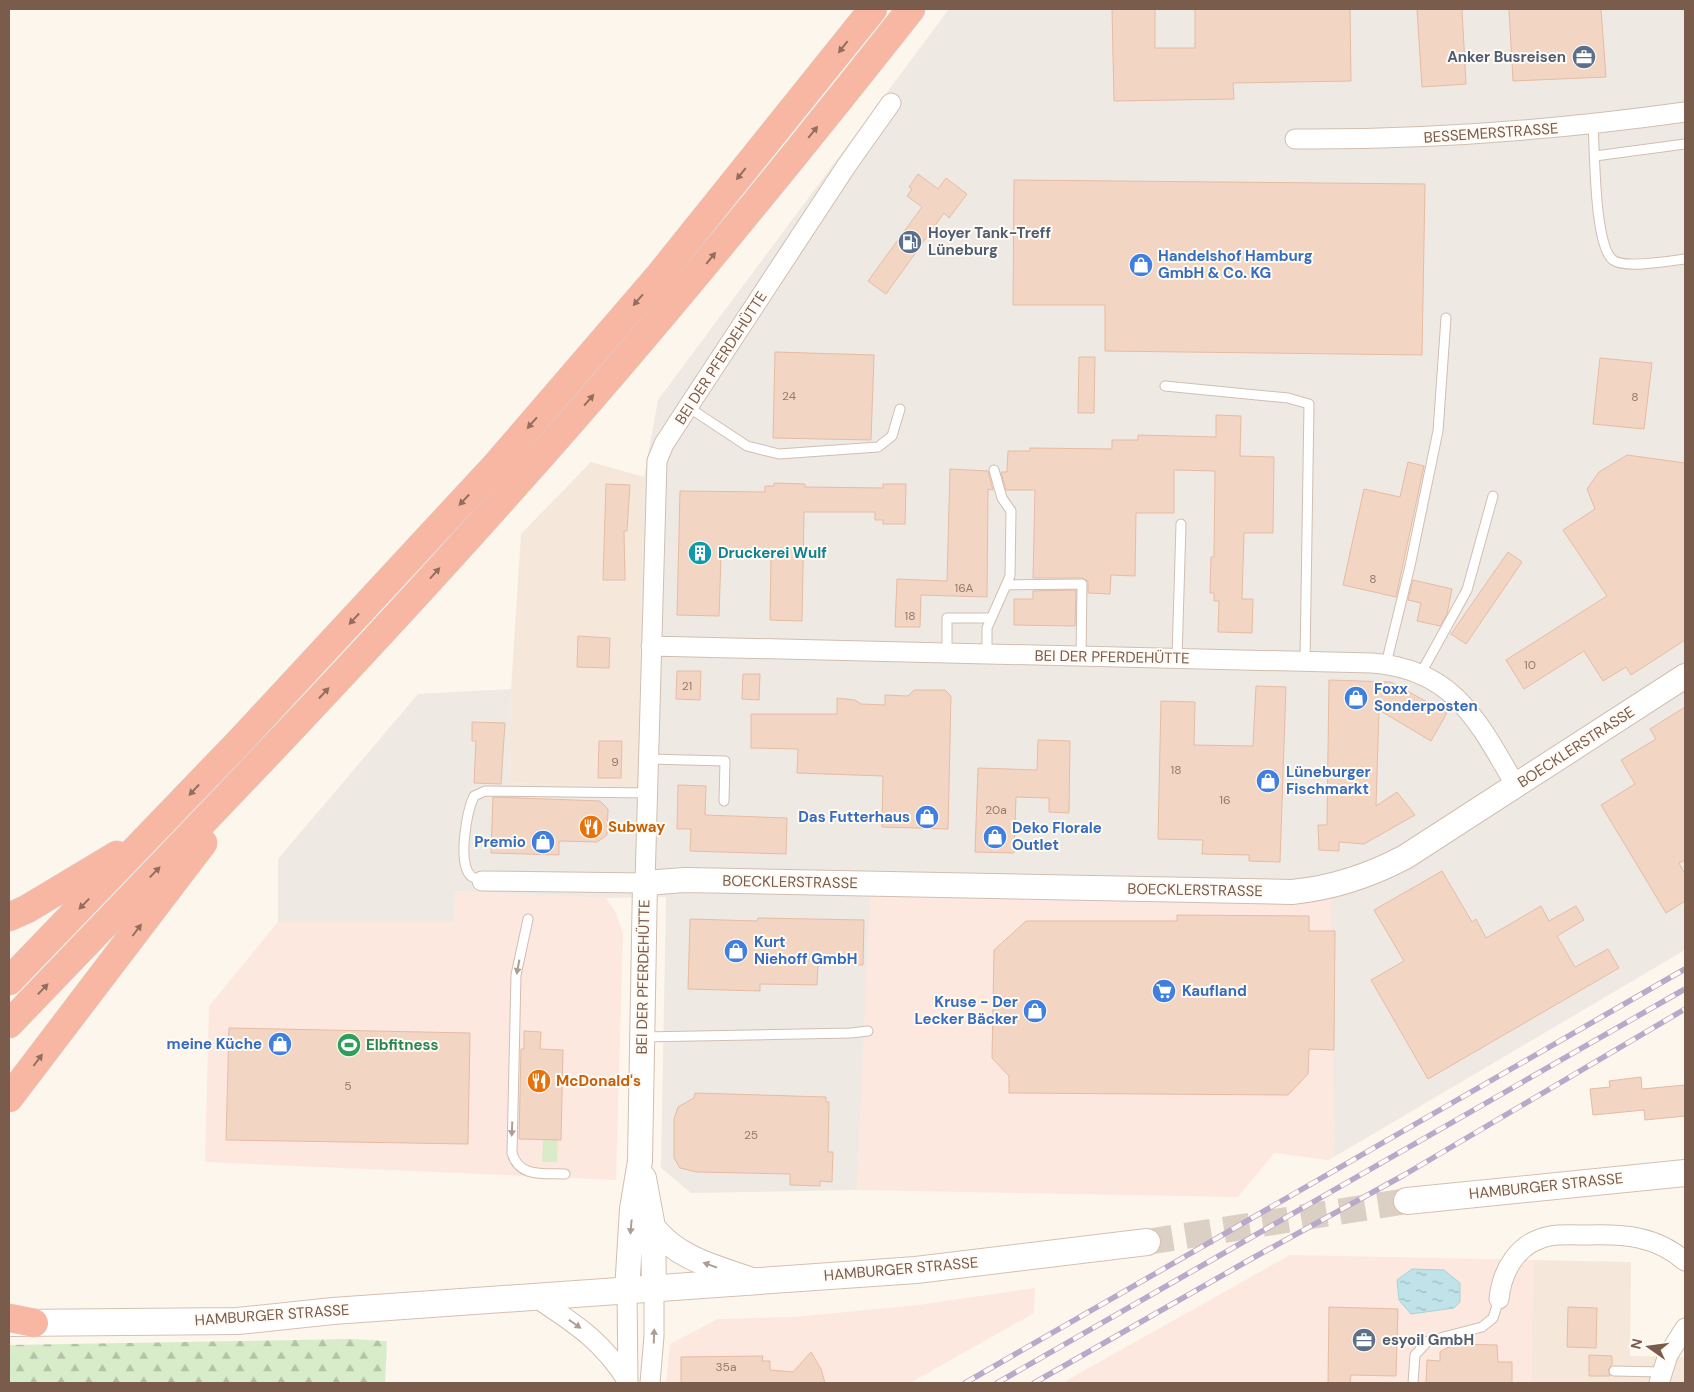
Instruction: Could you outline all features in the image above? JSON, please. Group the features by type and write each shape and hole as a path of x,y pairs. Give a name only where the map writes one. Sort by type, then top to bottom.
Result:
{"highway":[{"path":"9,981 155,831 497,464 658,277 873,9"},
{"path":"9,1024 291,728 518,482 680,296 911,9"},
{"path":"9,1098 291,728"},
{"path":"9,917 78,880 155,831"}],"main road":[{"name":"HAMBURGER STRASSE","path":"1407,1201 1683,1173"},
{"name":"HAMBURGER STRASSE","path":"14,1322 238,1321 333,1311 916,1270 1147,1242"}],"street":[{"name":"BEI DER PFERDEHÜTTE","path":"627,1291 632,1218 640,1162 647,794 657,461 664,444 688,407 847,165 891,103"},
{"name":"BESSEMERSTRASSE","path":"1295,140 1484,134 1593,125 1685,112"},
{"name":"BEI DER PFERDEHÜTTE","path":"651,646 1386,664 1420,673 1444,687 1474,716 1516,786"},
{"name":"BOECKLERSTRASSE","path":"645,884 685,880 990,890 1292,892 1312,890 1353,881 1389,866 1685,676"},
{"name":"BEI DER PFERDEHÜTTE","path":"482,881 645,884"},
{"name":"BEI DER PFERDEHÜTTE","path":"640,1162 652,1227 654,1289"},
{"path":"652,1227 667,1243 691,1258 756,1282"},
{"path":"1498,1299 1500,1284 1507,1266 1518,1253 1533,1242 1550,1236 1617,1235 1639,1237 1674,1251 1685,1260"},
{"path":"650,1383 654,1336 654,1289"},
{"path":"627,1291 628,1383"},
{"path":"535,1297 592,1337 615,1361 628,1383"},
{"path":"1660,1378 1678,1336 1685,1328"}],"lane":[{"path":"1593,125 1597,202 1605,250 1614,261 1628,264 1685,259"},
{"path":"1595,156 1685,144"},
{"path":"1386,664 1410,566 1438,431 1446,318"},
{"path":"1165,386 1288,398 1309,404 1305,662"},
{"path":"688,407 747,446 779,454 878,447 892,436 900,409"},
{"path":"987,654 987,628 1010,576 1011,510 1002,498 994,470"},
{"path":"1420,673 1467,590 1493,496"},
{"path":"1177,658 1181,524"},
{"path":"1006,585 1082,584 1081,656"},
{"path":"947,653 948,618 991,618"},
{"path":"648,759 725,761 724,801"},
{"path":"482,881 471,876 466,868 466,825 468,809 474,796 485,791 647,794"},
{"path":"528,919 516,975 512,1153 514,1162 520,1169 529,1173 565,1174"},
{"path":"642,1036 851,1033 868,1031"},
{"path":"1414,1383 1415,1355 1428,1341 1482,1327 1493,1318 1498,1299"},
{"path":"1614,1371 1660,1378"}],"shaded area":[{"path":"949,9 1685,9 1685,950 1334,1157 1331,898 870,894 857,1190 691,1193 661,1168 666,897 606,898 455,891 454,922 278,922 278,859 418,694 511,689 509,783 638,788 644,477 658,400"},
{"path":"591,462 644,477 638,788 509,783 511,689 521,534"},
{"path":"455,891 606,898 616,913 623,934 616,1180 205,1162 209,1006 278,922 454,922"},
{"path":"869,894 1332,898 1334,1157 1328,1160 1274,1153 1238,1197 857,1190"},
{"path":"1290,1255 1533,1260 1531,1383 1062,1383"},
{"path":"1533,1260 1631,1262 1630,1356 1685,1357 1685,1383 1531,1383"},
{"path":"1035,1288 1034,1313 910,1383 666,1383 670,1344 718,1319 794,1317 918,1305"}],"green space":[{"path":"543,1137 558,1137 557,1162 542,1162"},
{"path":"349,1339 387,1341 385,1383 9,1383 9,1345"}],"water":[{"path":"1412,1269 1444,1270 1460,1283 1460,1302 1454,1308 1411,1314 1399,1300 1397,1280"}],"building":[{"path":"1112,9 1155,9 1155,48 1195,48 1195,9 1350,9 1351,81 1233,83 1234,99 1114,101"},
{"path":"1417,9 1462,9 1466,84 1422,87"},
{"path":"1509,9 1601,9 1606,77 1513,81"},
{"path":"918,174 938,189 946,178 967,194 949,218 944,213 886,294 868,281 922,207 907,196 912,189 909,187"},
{"path":"1014,180 1425,184 1422,355 1105,351 1105,305 1013,305"},
{"path":"775,352 874,355 871,440 773,438"},
{"path":"1079,357 1095,357 1094,413 1078,413"},
{"path":"1600,358 1652,363 1644,429 1593,424"},
{"path":"1216,415 1241,416 1240,456 1274,457 1273,533 1244,533 1242,599 1253,599 1252,633 1218,632 1219,601 1214,601 1214,593 1210,593 1211,557 1214,557 1215,471 1174,470 1174,513 1136,513 1135,576 1111,575 1110,594 1088,593 1088,581 1082,578 1033,578 1035,490 1006,490 1001,472 1007,472 1008,451 1030,451 1030,448 1112,449 1112,440 1138,440 1138,435 1216,437"},
{"path":"1627,455 1685,463 1685,640 1631,675 1626,667 1603,681 1584,651 1524,689 1506,660 1607,596 1563,530 1595,509 1587,489 1599,472"},
{"path":"1408,462 1424,466 1396,597 1343,585 1364,489 1400,497"},
{"path":"950,469 988,471 993,490 988,489 987,597 921,595 920,627 895,627 897,579 947,581"},
{"name":"Druckerei Wulf","path":"774,483 805,484 805,487 883,488 883,484 906,484 905,524 883,524 883,520 875,520 875,512 804,512 802,621 770,620 771,557 721,556 719,616 677,615 680,491 765,492 765,486 774,486"},
{"path":"606,484 630,485 627,531 624,531 625,580 603,580"},
{"path":"1508,552 1522,562 1466,644 1451,634"},
{"path":"1413,580 1452,589 1447,614 1440,626 1417,621 1421,603 1408,600"},
{"path":"1076,590 1075,626 1014,625 1014,599 1033,599 1033,591"},
{"path":"578,636 610,638 609,668 577,667"},
{"path":"677,671 701,671 700,700 676,699"},
{"path":"743,674 760,674 759,700 742,699"},
{"path":"1329,680 1391,682 1447,713 1431,741 1379,710 1376,806 1397,792 1415,815 1364,844 1339,842 1339,851 1319,850 1318,825 1327,825"},
{"path":"1256,686 1286,687 1280,862 1249,861 1249,855 1202,854 1203,840 1158,839 1161,701 1195,702 1194,745 1253,746"},
{"path":"914,690 945,690 951,696 948,829 882,827 883,776 797,773 798,749 751,748 751,714 837,714 837,698 855,700 861,704 885,705 885,695 908,696"},
{"path":"1685,707 1685,860 1679,863 1685,874 1685,901 1666,913 1601,805 1635,784 1621,760 1656,739 1650,729"},
{"path":"472,722 505,723 501,784 474,783 476,741 472,741"},
{"path":"1038,740 1070,741 1069,813 1049,812 1049,798 1016,797 1014,853 975,852 978,768 1037,770"},
{"path":"599,741 622,741 621,778 598,778"},
{"path":"678,785 706,786 705,815 787,818 786,854 690,851 691,829 677,829"},
{"path":"493,797 600,801 608,809 607,835 597,842 559,841 559,855 491,853"},
{"path":"1442,871 1472,922 1476,919 1486,938 1541,906 1549,921 1576,906 1584,920 1557,936 1575,967 1608,949 1619,968 1428,1079 1371,980 1404,961 1374,910"},
{"name":"Kaufland","path":"1177,915 1309,916 1309,931 1335,931 1334,1050 1309,1049 1308,1074 1288,1095 1009,1093 1009,1076 992,1058 994,950 1026,921 1177,921"},
{"path":"758,918 864,920 863,965 818,964 817,985 760,984 760,991 688,989 690,919 757,921"},
{"path":"229,1028 470,1033 468,1144 226,1140"},
{"name":"McDonald's","path":"524,1031 541,1032 540,1049 563,1050 561,1140 519,1139 521,1049 524,1049"},
{"path":"1641,1077 1642,1089 1685,1085 1685,1116 1645,1120 1644,1110 1593,1115 1590,1089 1610,1087 1609,1081"},
{"path":"695,1093 826,1097 826,1102 829,1102 828,1152 833,1152 832,1182 820,1181 820,1186 790,1185 790,1174 697,1172 680,1168 674,1158 674,1119 678,1107 694,1098"},
{"path":"1329,1307 1398,1309 1396,1376 1351,1375 1350,1383 1328,1383"},
{"path":"1568,1307 1597,1308 1596,1348 1567,1347"},
{"path":"1454,1344 1497,1345 1498,1362 1512,1362 1512,1383 1426,1383 1427,1360 1440,1361 1440,1352"},
{"path":"811,1352 821,1369 825,1383 681,1383 681,1357 763,1356 762,1361 770,1361 770,1370 793,1372"},
{"path":"1589,1355 1612,1356 1612,1365 1608,1370 1610,1376 1589,1376"}],"tunnel":[{"path":"1147,1242 1407,1201"}],"railway":[{"path":"965,1383 1685,969"},
{"path":"997,1383 1685,989"},
{"path":"1034,1383 1251,1259 1404,1175 1685,1009"}],"place":[{"name":"Anker Busreisen","path":"1584,57"},
{"name":"Hoyer Tank-Treff Lüneburg","path":"910,242"},
{"name":"Handelshof Hamburg GmbH & Co. KG","path":"1141,265"},
{"name":"Druckerei Wulf","path":"700,553"},
{"name":"Foxx Sonderposten","path":"1356,698"},
{"name":"Lüneburger Fischmarkt","path":"1268,781"},
{"name":"Das Futterhaus","path":"927,817"},
{"name":"Subway","path":"591,827"},
{"name":"Deko Florale Outlet","path":"995,837"},
{"name":"Premio","path":"543,842"},
{"name":"Kurt Niehoff GmbH","path":"736,951"},
{"name":"Kaufland","path":"1164,991"},
{"name":"Kruse - Der Lecker Bäcker","path":"1035,1011"},
{"name":"meine Küche","path":"280,1044"},
{"name":"Elbfitness","path":"349,1045"},
{"name":"McDonald's","path":"539,1081"},
{"name":"esyoil GmbH","path":"1364,1340"}]}
